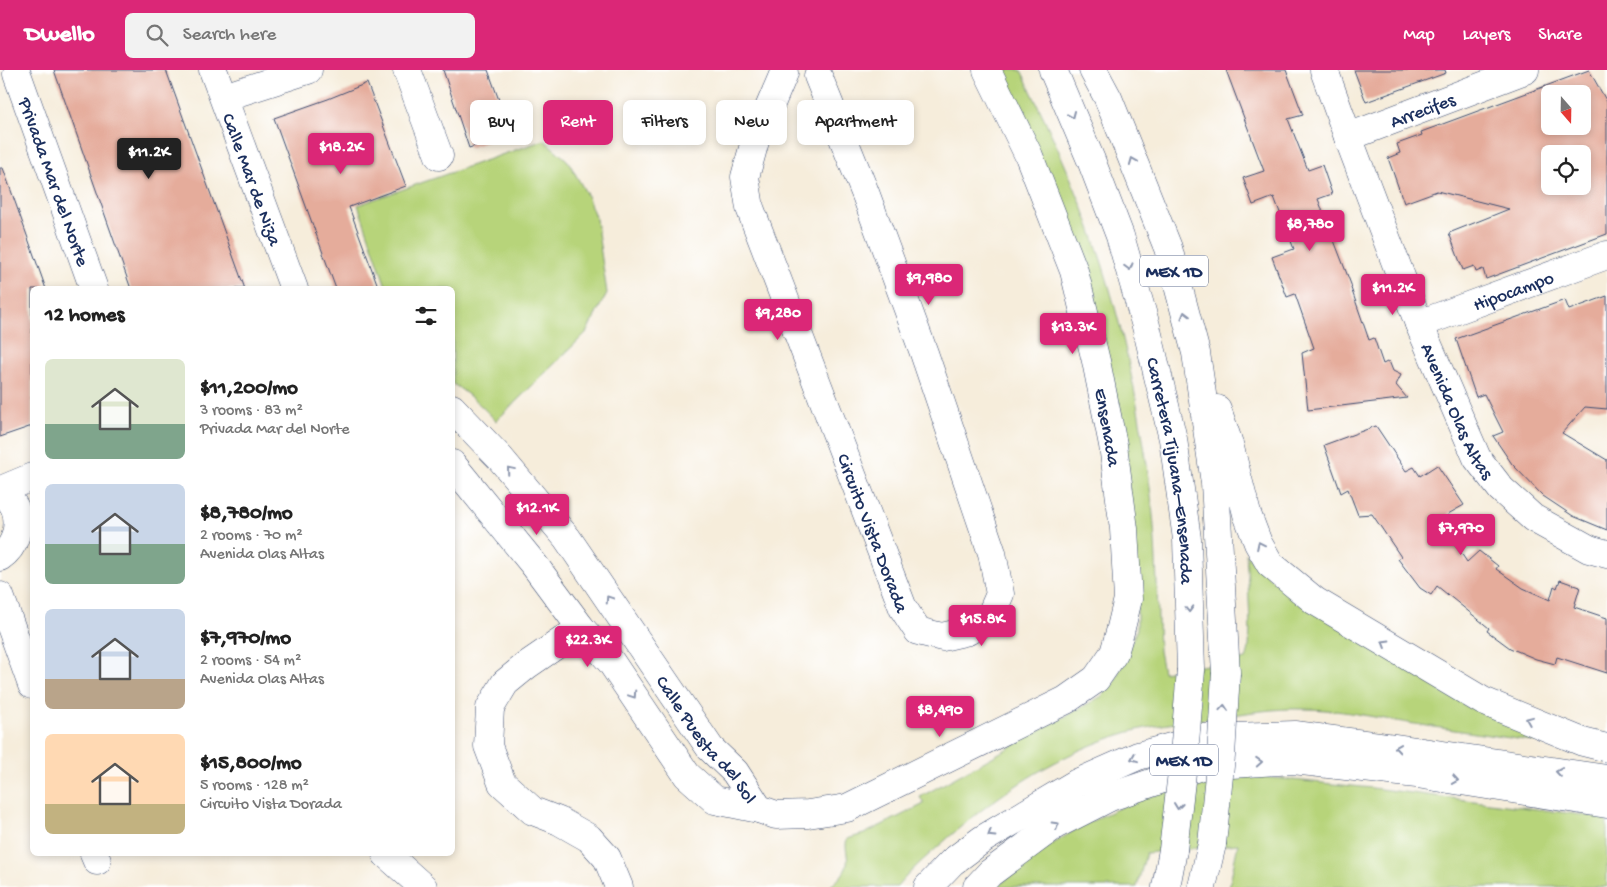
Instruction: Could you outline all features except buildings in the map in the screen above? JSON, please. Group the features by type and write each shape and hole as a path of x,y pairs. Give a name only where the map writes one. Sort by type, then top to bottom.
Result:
{"main road":[{"name":"Calle Mar de Niza","path":"213,70 293,286"},
{"path":"224,97 308,70"},
{"path":"407,70 439,156"},
{"name":"Ensenada","path":"987,70 1029,156 1074,271 1096,361 1113,445 1124,529 1128,599 1114,653"},
{"name":"Carretera Tijuana–Ensenada","path":"1053,70 1091,160 1120,236 1146,326 1172,439 1187,539 1191,670 1184,755 1173,850 1166,887"},
{"name":"Carretera Tijuana–Ensenada","path":"1093,70 1108,98 1168,248 1196,354 1215,484 1226,674 1221,756 1212,844 1202,887"},
{"name":"Avenida Olas Altas","path":"1324,70 1419,324 1477,458 1501,489 1533,518 1589,549 1607,554"},
{"name":"Arrecifes","path":"1348,137 1525,70"},
{"path":"783,71 792,79 802,81 811,80 821,73"},
{"name":"Circuito Vista Dorada","path":"783,71 755,141 745,177 750,208 903,608 918,631 942,637 968,631 990,617 1000,594 992,553 907,306 821,73"},
{"name":"Privada Mar del Norte","path":"17,74 93,286"},
{"name":"Hipocampo","path":"1419,324 1607,255"},
{"path":"1196,354 1229,444 1258,543 1270,564 1315,602 1483,701 1583,742 1607,748"},
{"name":"Calle Puesta del Sol","path":"455,411 500,458 567,538 710,748 735,772 758,809"},
{"name":"Calle Puesta del Sol","path":"455,468 535,566 581,628 611,662 687,774 715,800 758,809 776,815 808,814 847,808 1066,700 1096,679 1114,653"},
{"path":"0,557 13,544 25,524 15,507 1,490 30,478"},
{"path":"535,566 567,538"},
{"path":"0,596 30,679"},
{"path":"581,628 527,665 505,683 490,708 488,746 502,783 533,811 559,821 589,838 607,858 620,887"},
{"path":"928,887 952,862 983,838 1077,783 1138,756 1204,738 1295,735 1607,779"},
{"path":"977,887 990,873 1055,825 1110,797 1201,766 1293,760 1417,774 1607,804"},
{"path":"388,856 423,887"}],"green space":[{"path":"992,70 1021,70 1076,192 1092,233 1111,294 1134,386 1152,501 1159,651 1163,672 1246,659 1250,639 1250,624 1246,553 1276,583 1561,745 1316,709 1270,710 1153,727 1128,732 1092,745 1045,768 1022,782 959,828 897,887 829,887 845,871 847,839 864,834 924,804 920,797 1102,696 1114,683 1137,629 1137,584 1120,429"},
{"path":"543,140 543,145 550,145 568,161 586,193 596,219 607,293 586,333 496,421 476,401 455,385 455,286 386,286 358,205"},
{"path":"1242,777 1263,777 1372,788 1607,818 1607,887 1229,887 1238,844 1146,853 1137,887 998,887 1044,850 1099,817 1134,802 1160,794"}]}
